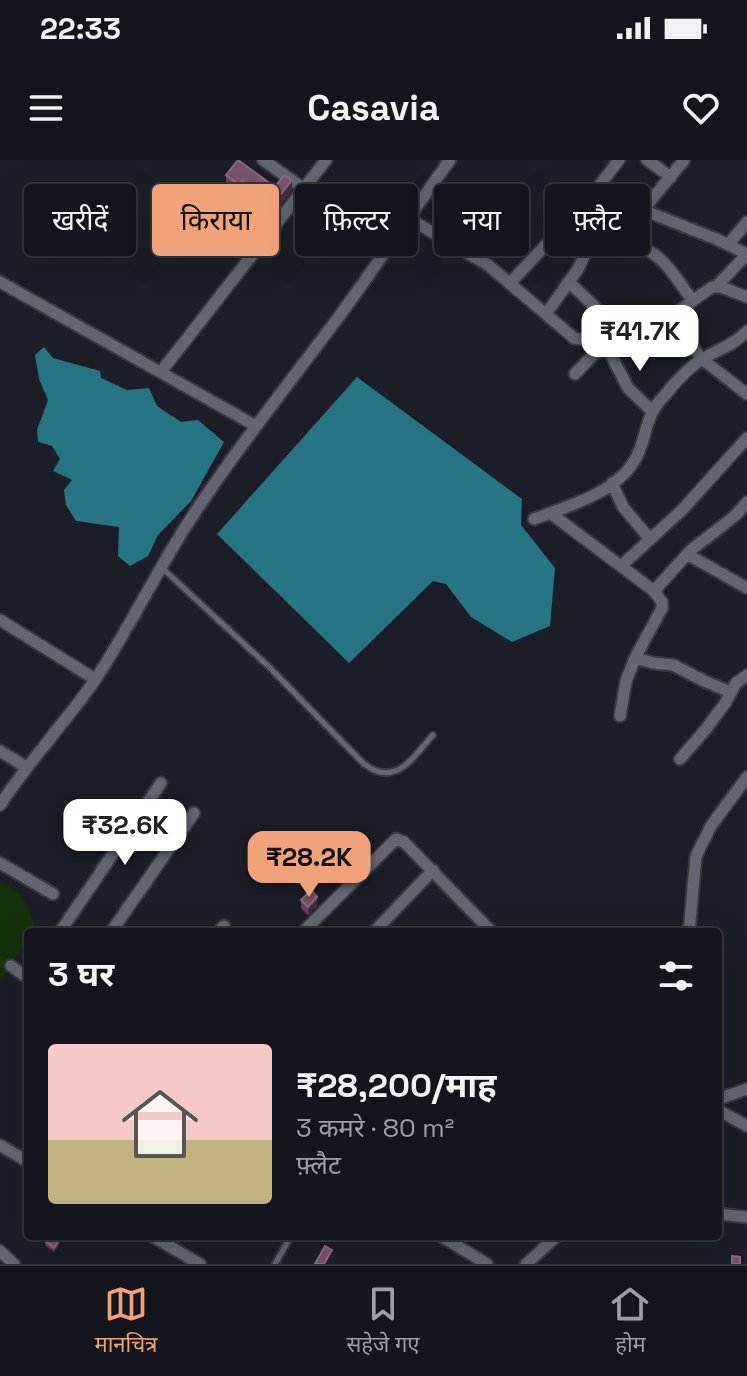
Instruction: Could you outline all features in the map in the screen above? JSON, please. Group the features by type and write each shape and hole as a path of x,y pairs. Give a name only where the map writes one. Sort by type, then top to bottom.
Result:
{"street":[{"path":"263,160 297,184"},
{"path":"306,184 326,160"},
{"path":"418,204 450,160"},
{"path":"600,184 619,160"},
{"path":"647,160 671,177"},
{"path":"650,202 684,160"},
{"path":"161,372 295,198"},
{"path":"575,374 594,354 629,340 716,287 747,254 650,213"},
{"path":"728,245 747,222"},
{"path":"418,224 488,265 574,338 594,342 606,349 628,388 652,411"},
{"path":"510,283 545,246"},
{"path":"650,251 659,256 693,301"},
{"path":"0,805 95,679 188,523 382,256"},
{"path":"546,314 585,256"},
{"path":"0,282 256,426"},
{"path":"569,282 629,340"},
{"path":"716,287 747,297"},
{"path":"669,318 702,359 747,394"},
{"path":"534,519 589,497 626,471 637,455 652,411 702,359 747,331"},
{"path":"621,566 713,478 747,438"},
{"path":"612,483 623,507 650,539"},
{"path":"654,591 687,554 741,517 747,502"},
{"path":"550,513 660,596 662,608 626,681 620,716"},
{"path":"687,554 747,588"},
{"path":"0,620 95,679"},
{"path":"635,658 673,665 731,692"},
{"path":"680,759 706,729 739,679 747,675"},
{"path":"0,751 26,767"},
{"path":"689,928 696,856 711,826 747,777"},
{"path":"63,928 161,783"},
{"path":"114,928 194,813"},
{"path":"307,928 396,839 404,842 488,928"},
{"path":"0,863 53,894"},
{"path":"378,928 433,870"},
{"path":"11,966 24,975"},
{"path":"722,1098 747,1089"},
{"path":"722,1112 747,1126"},
{"path":"0,1145 24,1160"},
{"path":"722,1214 747,1217"},
{"path":"159,1240 200,1264"},
{"path":"448,1240 487,1264"},
{"path":"526,1264 553,1240"},
{"path":"0,1251 14,1264"}],"lane":[{"path":"161,567 269,667 364,764 377,773 389,774 402,768 433,735"},
{"path":"275,1264 289,1240"}],"green space":[{"path":"0,882 13,889 23,900 35,927 24,928 24,944 0,981"}],"water":[{"path":"44,347 53,358 100,371 101,378 127,390 149,388 157,406 181,422 198,420 224,442 191,501 158,535 148,556 130,566 118,556 119,527 76,521 66,505 64,490 72,480 53,471 60,459 52,446 38,442 37,430 48,400 39,379 35,355"},
{"path":"357,377 522,499 521,525 555,568 550,626 512,642 471,617 446,584 433,581 349,663 217,534"}],"building":[{"path":"238,160 271,184 246,184 242,181 238,184 226,175"},
{"path":"284,175 292,180 279,196 277,184"},
{"path":"311,890 317,897 308,907 301,900"},
{"path":"46,1240 59,1240 54,1248"},
{"path":"325,1246 332,1250 324,1264 315,1264"},
{"path":"732,1256 740,1257 740,1264 732,1264"}]}
